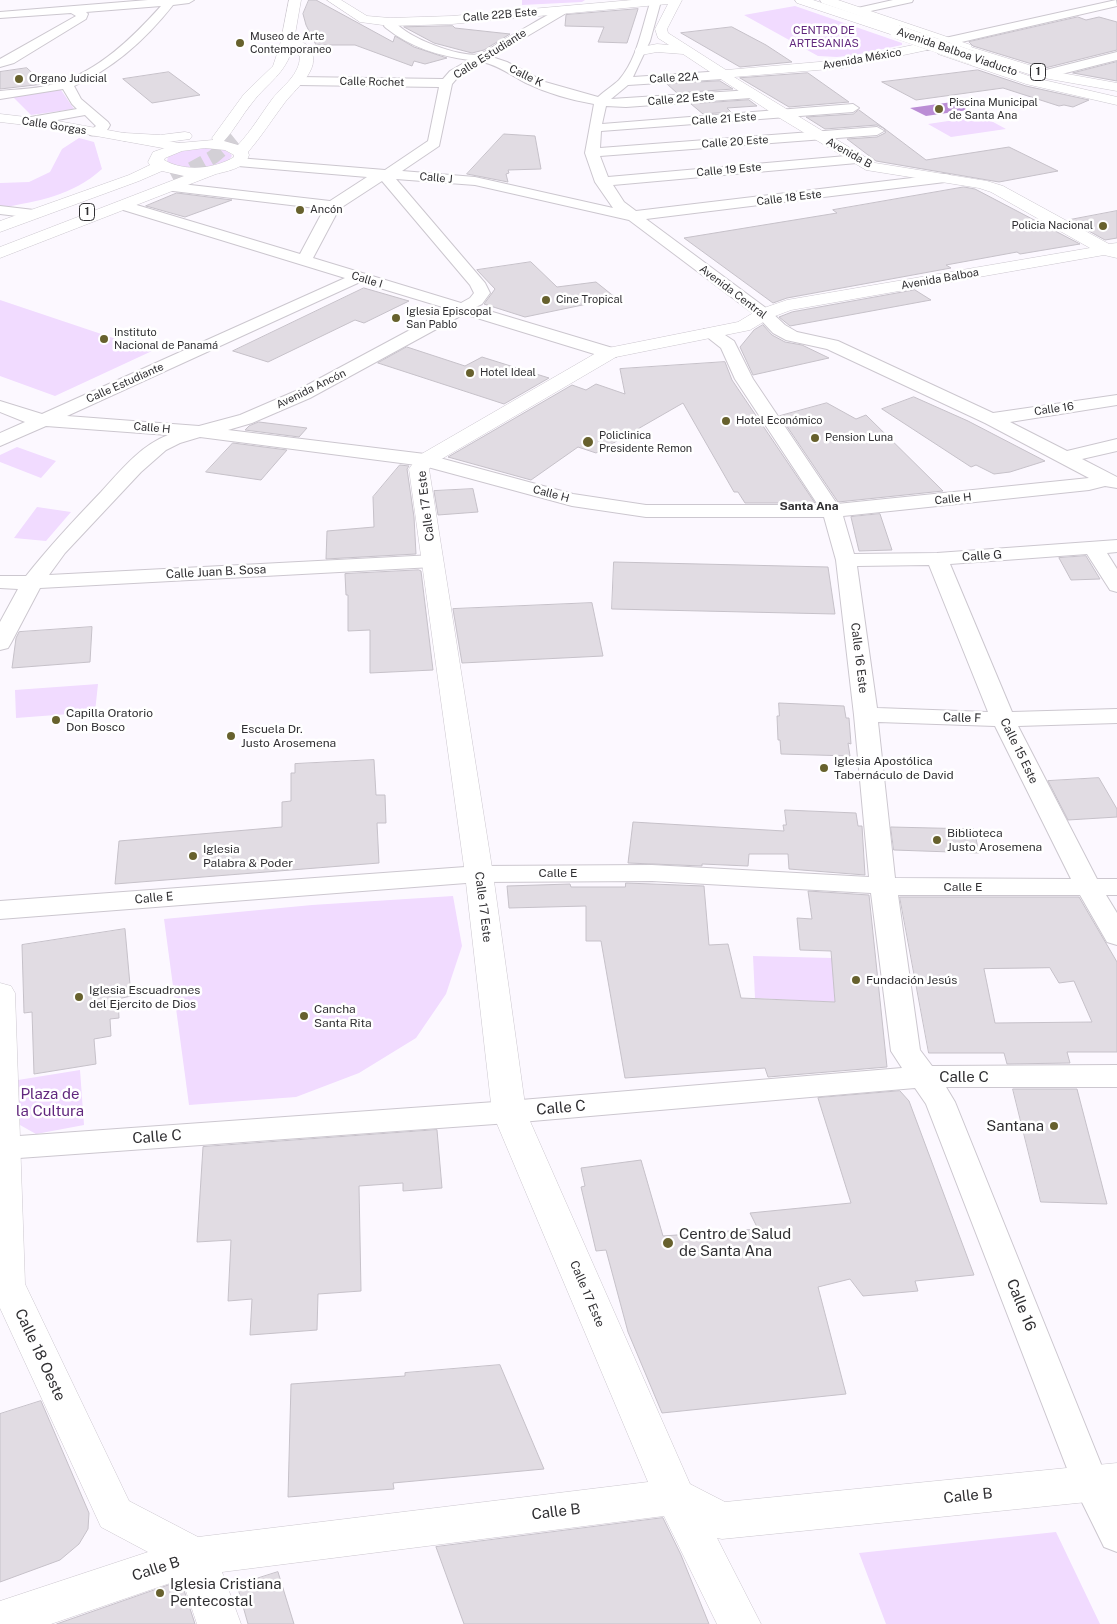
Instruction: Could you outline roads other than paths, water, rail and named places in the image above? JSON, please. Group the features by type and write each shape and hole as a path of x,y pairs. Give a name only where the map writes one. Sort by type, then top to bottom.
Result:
{"main road":[{"path":"238,151 247,127 264,99 291,74 296,61 291,41 291,12 295,0"},
{"name":"Calle 22B Este","path":"333,0 364,19 390,22 452,20 672,0"},
{"name":"Avenida B","path":"676,0 661,29 662,35 751,94 856,159 871,167 982,184 997,189 1114,251"},
{"name":"1","path":"800,0 1023,79 1069,91"},
{"name":"Avenida Balboa Viaducto","path":"800,0 1012,72 1055,83 1117,92"},
{"name":"Avenida Balboa Viaducto","path":"818,0 1036,72 1117,87"},
{"name":"1","path":"826,0 1046,74 1117,87"},
{"path":"0,227 116,184 165,172 213,170 238,151 265,124 279,100 298,81 305,69 306,60 303,47 291,41"},
{"path":"116,184 125,177 117,143 179,137 218,131 230,127 249,98 273,75 291,41"},
{"name":"Avenida México","path":"723,75 737,72 842,64 927,46"},
{"path":"641,50 657,48 683,50"},
{"path":"1069,91 1117,97"},
{"path":"1069,91 1117,101"},
{"path":"0,99 24,121"},
{"name":"Calle Gorgas","path":"0,118 24,121 117,143 140,146 165,172 213,170"},
{"path":"0,253 125,206 165,172 186,146 211,131 218,131"},
{"name":"Calle Gorgas","path":"117,143 227,146 238,151"},
{"name":"1","path":"0,236 165,172"},
{"name":"1","path":"0,244 165,172"},
{"name":"Avenida Balboa","path":"764,314 788,305 1114,251"},
{"path":"710,334 744,326 764,314"},
{"name":"Calle 17 Este","path":"710,334 610,353 425,460 419,468 479,874 509,1112 675,1497 739,1624"},
{"name":"Calle 18 Oeste","path":"0,993 7,1284 115,1514 196,1556"},
{"name":"Calle B","path":"0,1621 196,1556 675,1497 722,1521 1104,1483"},
{"path":"196,1556 219,1624"}],"street":[{"path":"0,15 71,10 96,4 169,3 189,0"},
{"path":"606,103 625,81 641,50 656,0"},
{"path":"857,11 908,0"},
{"path":"0,95 67,85 90,74 154,22 169,3"},
{"name":"Avenida México","path":"927,46 1117,3"},
{"path":"0,63 10,60 82,17 82,14 71,10"},
{"name":"Calle Estudiante","path":"304,261 333,206 372,178 388,174 434,143 446,83 454,74 564,10"},
{"name":"Calle K","path":"390,22 390,26 403,38 451,54 500,63 530,80 554,89 606,103"},
{"path":"1046,74 1117,56"},
{"name":"Calle 22A","path":"625,81 723,75"},
{"name":"Calle Rochet","path":"298,81 446,83"},
{"path":"67,85 76,101 103,125 102,128 117,143"},
{"name":"Calle 22 Este","path":"606,103 751,94"},
{"name":"Avenida Central","path":"606,103 594,128 592,153 602,182 619,205 764,314 778,329 792,336 832,346 991,419 1112,483"},
{"name":"Calle 21 Este","path":"594,128 853,108"},
{"path":"24,121 88,111"},
{"name":"Calle 20 Este","path":"592,153 877,131"},
{"name":"Calle J","path":"238,151 388,174 475,181 632,216"},
{"name":"Calle 19 Este","path":"602,182 856,159"},
{"path":"165,172 333,206"},
{"name":"Avenida Ancón","path":"32,582 58,548 134,468 160,446 174,439 246,419 304,394 476,301 482,293 478,283 389,182 388,174"},
{"name":"Calle 18 Este","path":"632,216 945,178"},
{"name":"Calle I","path":"125,206 610,353"},
{"path":"0,210 34,214"},
{"name":"Calle Estudiante","path":"0,440 360,277"},
{"name":"Calle 16 Este","path":"710,334 728,345 744,379 832,511 846,560 866,715 883,885 906,1051 923,1077"},
{"name":"Calle 16","path":"991,419 1117,400"},
{"name":"Calle H","path":"0,406 28,418 43,420 204,432 425,460 572,500 656,511 832,511 1112,483"},
{"path":"1063,458 1117,446"},
{"name":"Calle G","path":"846,560 937,559 1117,546"},
{"path":"1094,549 1117,586"},
{"name":"Calle 15 Este","path":"937,559 1003,719 1089,888 1117,936"},
{"name":"Calle Juan B. Sosa","path":"0,582 433,562"},
{"path":"0,643 32,582"},
{"name":"Calle F","path":"866,715 1003,719 1117,716"},
{"name":"Calle E","path":"0,910 479,874 652,873 914,887 1117,887"},
{"name":"Calle C","path":"5,1148 509,1112 923,1077 1117,1076"},
{"name":"Calle 16","path":"923,1077 940,1102 1104,1483 1117,1535"}],"tunnel":[{"path":"173,179 213,157 235,139"}],"place":[{"name":"Museo de Arte Contemporaneo","path":"240,43"},
{"name":"Organo Judicial","path":"19,79"},
{"name":"Piscina Municipal de Santa Ana","path":"939,109"},
{"name":"Ancón","path":"300,210"},
{"name":"Policia Nacional","path":"1103,226"},
{"name":"Cine Tropical","path":"546,300"},
{"name":"Iglesia Episcopal San Pablo","path":"396,318"},
{"name":"Instituto Nacional de Panamá","path":"104,339"},
{"name":"Hotel Ideal","path":"470,373"},
{"name":"Hotel Económico","path":"726,421"},
{"name":"Pension Luna","path":"815,438"},
{"name":"Policlinica Presidente Remon","path":"588,442"},
{"name":"Capilla Oratorio Don Bosco","path":"56,720"},
{"name":"Escuela Dr. Justo Arosemena","path":"231,736"},
{"name":"Iglesia Apostólica Tabernáculo de David","path":"824,768"},
{"name":"Biblioteca Justo Arosemena","path":"937,840"},
{"name":"Iglesia Palabra & Poder","path":"193,856"},
{"name":"Fundación Jesús","path":"856,980"},
{"name":"Iglesia Escuadrones del Ejercito de Dios","path":"79,997"},
{"name":"Cancha Santa Rita","path":"304,1016"},
{"name":"Santana","path":"1054,1126"},
{"name":"Centro de Salud de Santa Ana","path":"668,1243"},
{"name":"Iglesia Cristiana Pentecostal","path":"160,1593"}],"district":[{"name":"Santa Ana","path":"809,506"}],"park label":[{"name":"CENTRO DE ARTESANIAS","path":"824,37"},
{"name":"Plaza de la Cultura","path":"50,1102"}]}
